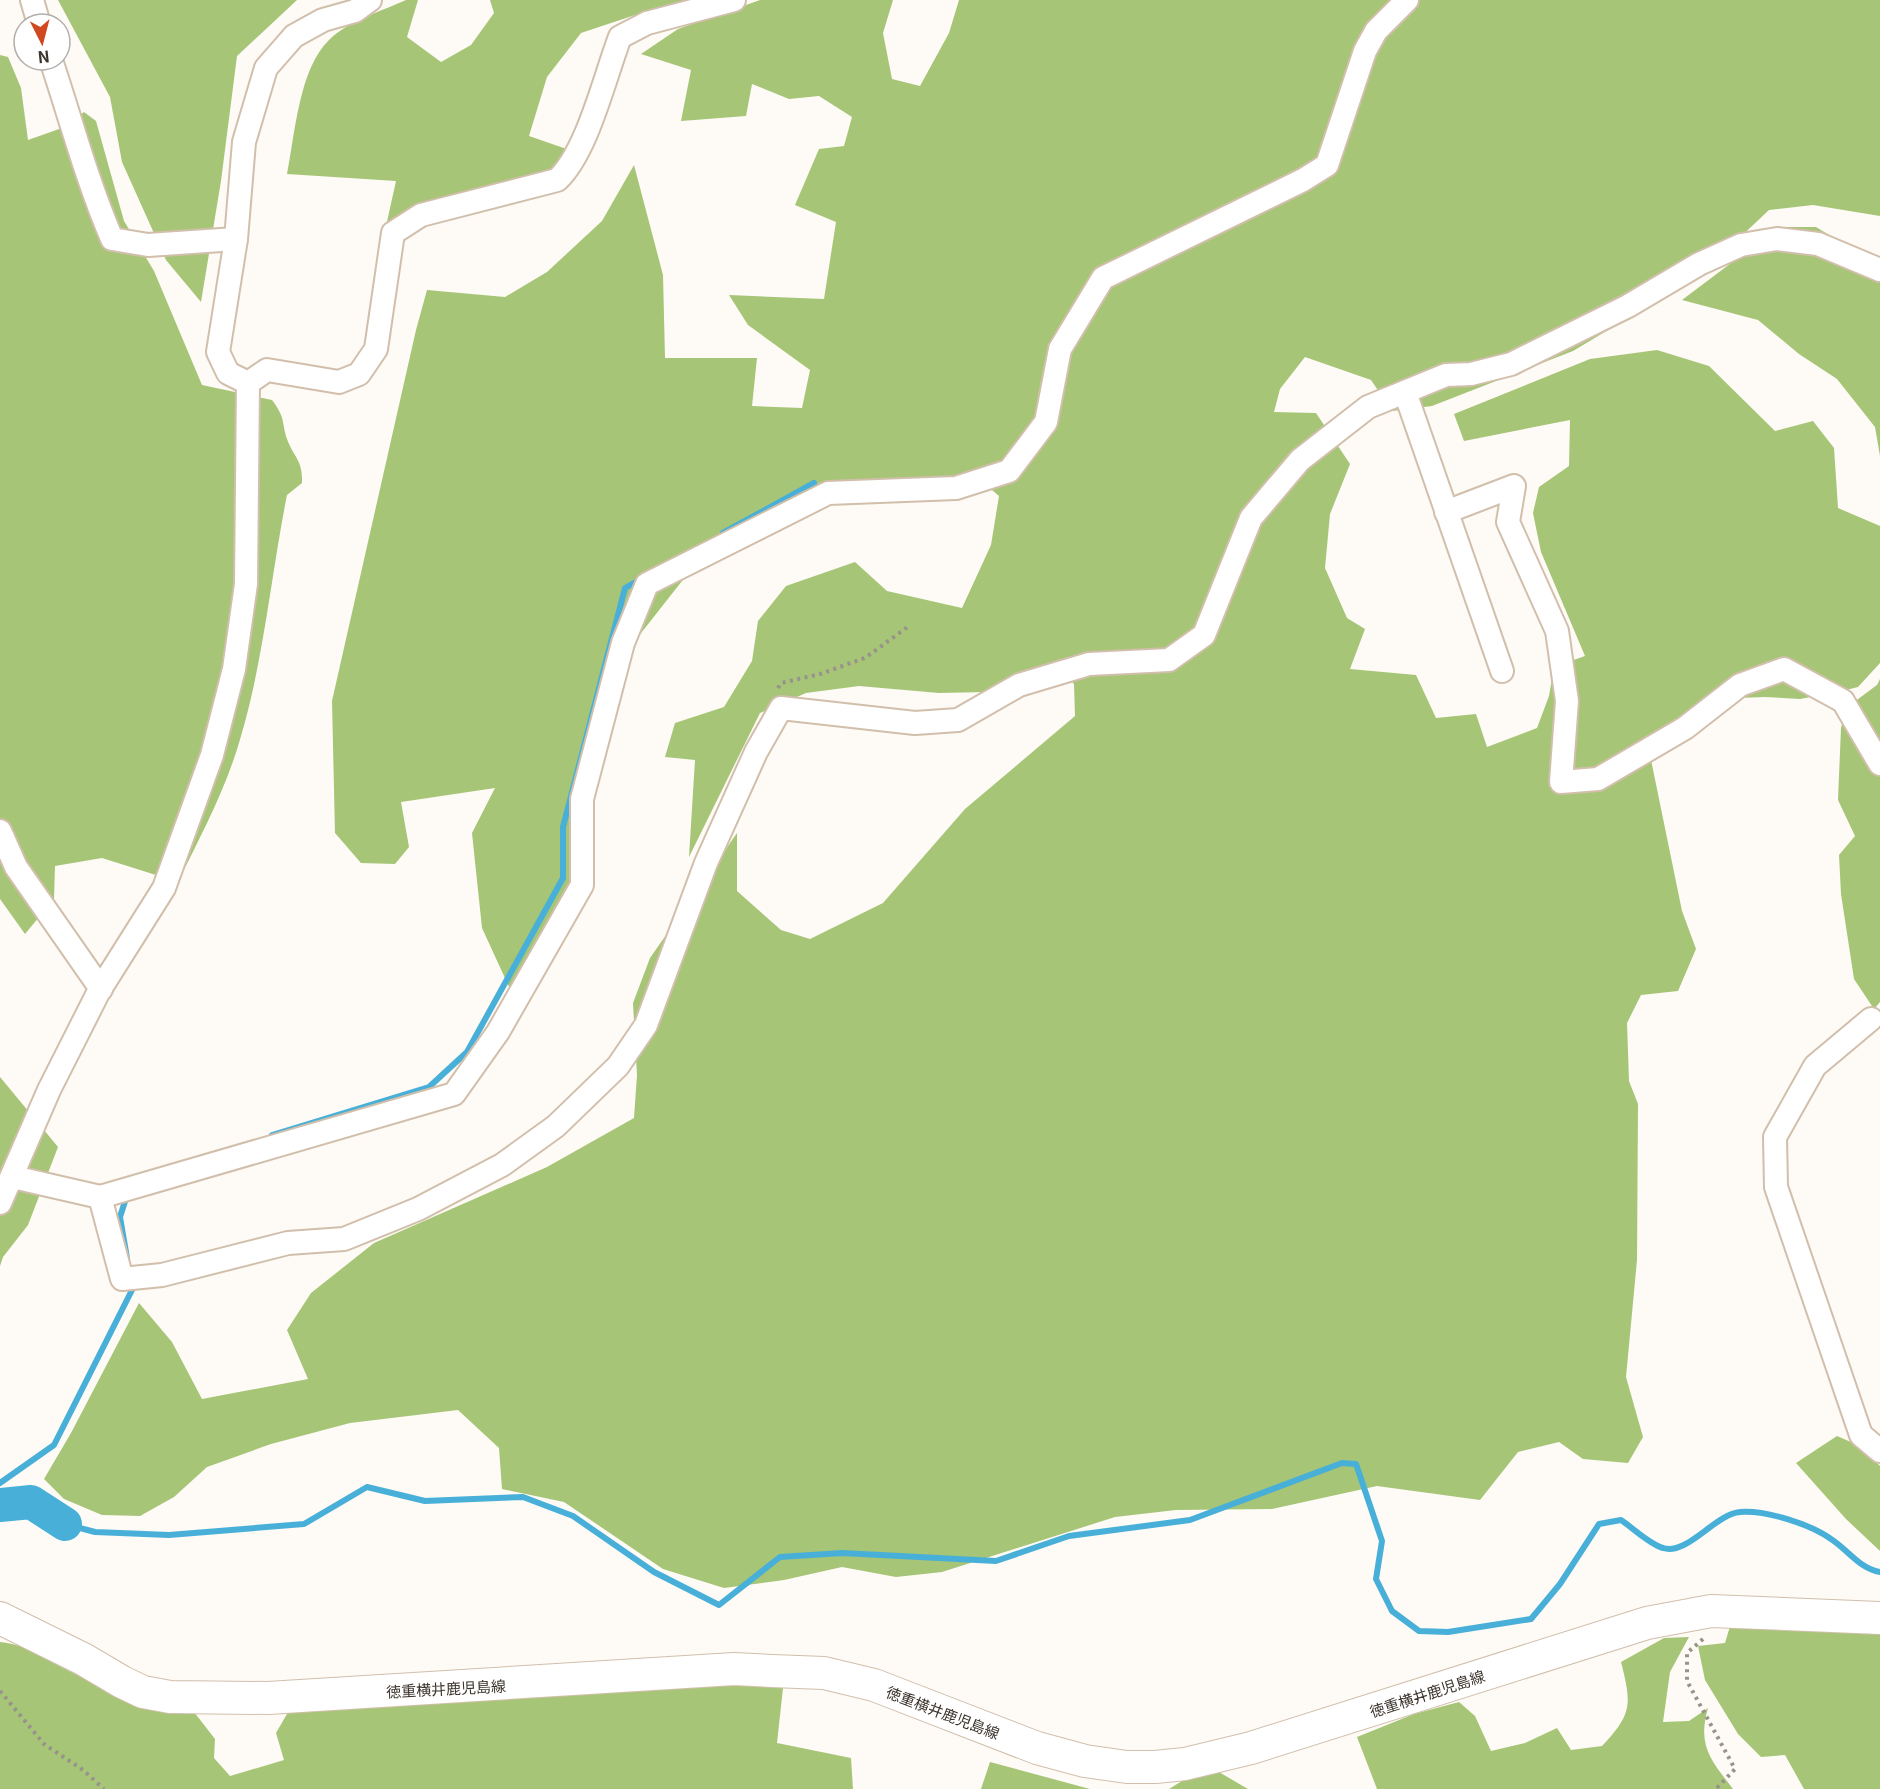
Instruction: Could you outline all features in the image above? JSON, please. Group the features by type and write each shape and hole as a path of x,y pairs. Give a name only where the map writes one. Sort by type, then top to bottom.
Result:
{"main road":[{"name":"徳重横井鹿児島線","path":"0,1618 33,1632 132,1687 170,1697 268,1698 734,1669 816,1673 873,1685 1037,1748 1085,1761 1127,1767 1155,1767 1185,1764 1251,1748 1647,1623 1711,1611 1880,1618"}],"street":[{"path":"248,383 228,373 218,352 236,239 244,142 266,68 294,36 323,20 355,11 370,0"},
{"path":"248,383 267,370 339,382 359,374 376,349 393,233 421,215 557,180 570,169 620,37 647,23 734,0"},
{"path":"13,1177 100,1197 454,1094 498,1032 582,885 582,799 622,643 647,584 828,493 956,488 1009,471 1046,422 1060,349 1103,278 1303,180 1327,165 1365,51 1376,31 1407,0"},
{"path":"55,72 89,175 93,195 112,239 148,245 236,239"},
{"path":"100,1197 123,1279 162,1275 288,1243 344,1239 418,1209 502,1165 556,1126 618,1066 646,1025 706,863 756,752 782,708 915,723 958,720 1019,686 1089,664 1169,660 1204,635 1251,519 1300,460 1368,407 1446,375 1471,374 1511,364 1628,306 1699,264 1741,245 1777,239 1818,244 1880,270"},
{"path":"0,1203 49,1090 101,989 164,888 212,755 234,669 246,584 248,383"},
{"path":"1405,392 1502,671"},
{"path":"1446,512 1514,486 1508,522 1557,631 1567,701 1561,782 1598,778 1685,728 1740,685 1784,669 1843,701 1880,764"},
{"path":"0,831 16,867 101,989"},
{"path":"1871,1019 1815,1066 1775,1137 1775,1147 1776,1187 1815,1303 1861,1435 1880,1451"}],"path":[{"path":"775,692 781,683 820,674 865,658 909,626"},
{"path":"1720,1789 1718,1787 1735,1769 1687,1681 1687,1653 1734,1611"},
{"path":"0,1691 44,1744 83,1770 104,1789"}],"green space":[{"path":"58,0 297,0 237,56 221,181 201,302 166,260 122,162 110,97 72,26 72,12 64,12"},
{"path":"406,0 418,0 407,37 441,62 471,45 494,13 490,0 722,0 635,15 581,33 547,77 529,136 581,154 572,181 415,225 379,258 396,181 287,174 300,103 311,68 319,52 329,40 346,27"},
{"path":"760,0 893,0 883,33 892,79 920,86 949,33 959,0 1880,0 1880,216 1813,205 1769,210 1700,275 1573,351 1432,406 1392,411 1371,380 1305,357 1280,389 1274,412 1316,413 1350,464 1330,514 1325,568 1347,618 1365,629 1350,669 1416,675 1436,718 1476,714 1487,747 1537,728 1549,696 1554,667 1585,656 1541,552 1533,513 1539,487 1569,466 1570,420 1464,441 1454,414 1590,359 1657,350 1709,366 1775,431 1813,421 1834,448 1838,508 1880,526 1880,663 1858,687 1800,699 1765,697 1704,699 1649,750 1682,911 1696,949 1678,991 1641,995 1627,1023 1629,1081 1638,1104 1637,1260 1626,1377 1643,1437 1628,1463 1583,1459 1559,1442 1518,1452 1480,1500 1377,1486 1272,1509 1176,1510 1115,1517 942,1572 896,1577 842,1567 784,1580 724,1588 663,1569 564,1502 502,1489 499,1448 458,1410 350,1423 271,1444 207,1467 174,1497 140,1516 102,1515 64,1499 44,1479 71,1433 139,1303 172,1342 202,1399 308,1379 287,1330 311,1293 374,1243 547,1167 634,1118 637,1075 633,1003 650,958 737,833 737,891 781,930 810,939 883,903 965,809 1075,716 1074,684 1054,662 987,692 939,693 859,686 806,693 760,713 689,857 695,760 665,757 675,723 724,707 752,661 758,621 786,586 855,562 887,591 962,608 991,545 999,496 978,478 926,485 756,520 693,567 634,642 596,760 587,842 558,934 510,989 482,928 472,833 495,788 401,802 409,847 395,864 361,863 335,833 332,701 427,290 505,297 547,272 602,221 634,165 663,275 665,358 757,358 752,406 802,408 810,370 748,325 729,295 824,299 836,222 795,205 819,149 844,146 852,117 819,96 789,99 752,84 746,116 681,121 691,70 641,54 678,29"},
{"path":"0,55 8,57 12,72 14,72 21,88 28,140 62,128 84,112 96,121 124,221 154,271 202,385 272,400 281,416 287,439 300,464 302,483 287,495 256,677 235,755 213,810 178,882 102,858 55,866 54,899 25,934 0,899"},
{"path":"1779,227 1816,227 1839,241 1880,279 1880,456 1875,427 1837,379 1799,354 1758,320 1682,300"},
{"path":"1880,679 1880,1002 1874,1009 1854,979 1841,894 1839,855 1855,836 1838,800 1841,728 1846,708 1877,685"},
{"path":"0,1077 58,1147 28,1225 3,1257 0,1266"},
{"path":"1837,1436 1860,1446 1880,1466 1880,1551 1846,1519 1796,1463"},
{"path":"1731,1623 1880,1632 1880,1789 1804,1789 1785,1755 1761,1757 1738,1734 1705,1680 1698,1646 1725,1643"},
{"path":"1689,1637 1670,1672 1663,1722 1689,1721 1708,1708 1705,1721 1705,1743 1713,1761 1733,1789 1377,1789 1357,1737 1414,1714 1459,1702 1475,1716 1491,1751 1525,1743 1557,1728 1571,1750 1602,1746 1619,1725 1627,1708 1627,1689 1621,1662 1664,1638"},
{"path":"0,1642 28,1649 67,1670 113,1690 194,1712 215,1739 214,1758 230,1776 284,1760 276,1733 291,1707 738,1682 783,1688 777,1743 851,1758 853,1789 0,1789"},
{"path":"990,1762 1090,1789 981,1789"},
{"path":"1212,1768 1248,1789 1169,1789 1190,1776"}],"waterway":[{"path":"723,533 814,483"},
{"path":"272,1135 429,1087 467,1052 563,878 563,827 625,588 641,579"},
{"path":"127,1195 120,1217 127,1258"},
{"path":"0,1483 54,1445 133,1288 132,1283"},
{"path":"65,1524 95,1532 169,1535 304,1524 367,1487 425,1501 523,1497 573,1516 654,1572 719,1605 780,1557 842,1553 996,1561 1069,1536 1190,1520 1342,1463 1356,1464 1382,1541 1376,1579 1392,1611 1419,1631 1448,1632 1531,1619 1560,1584 1599,1524 1621,1520 1652,1543 1672,1549 1691,1541 1730,1514 1762,1513 1800,1523 1822,1533 1860,1563 1880,1572"},
{"path":"0,1505 31,1502 65,1524"}]}
